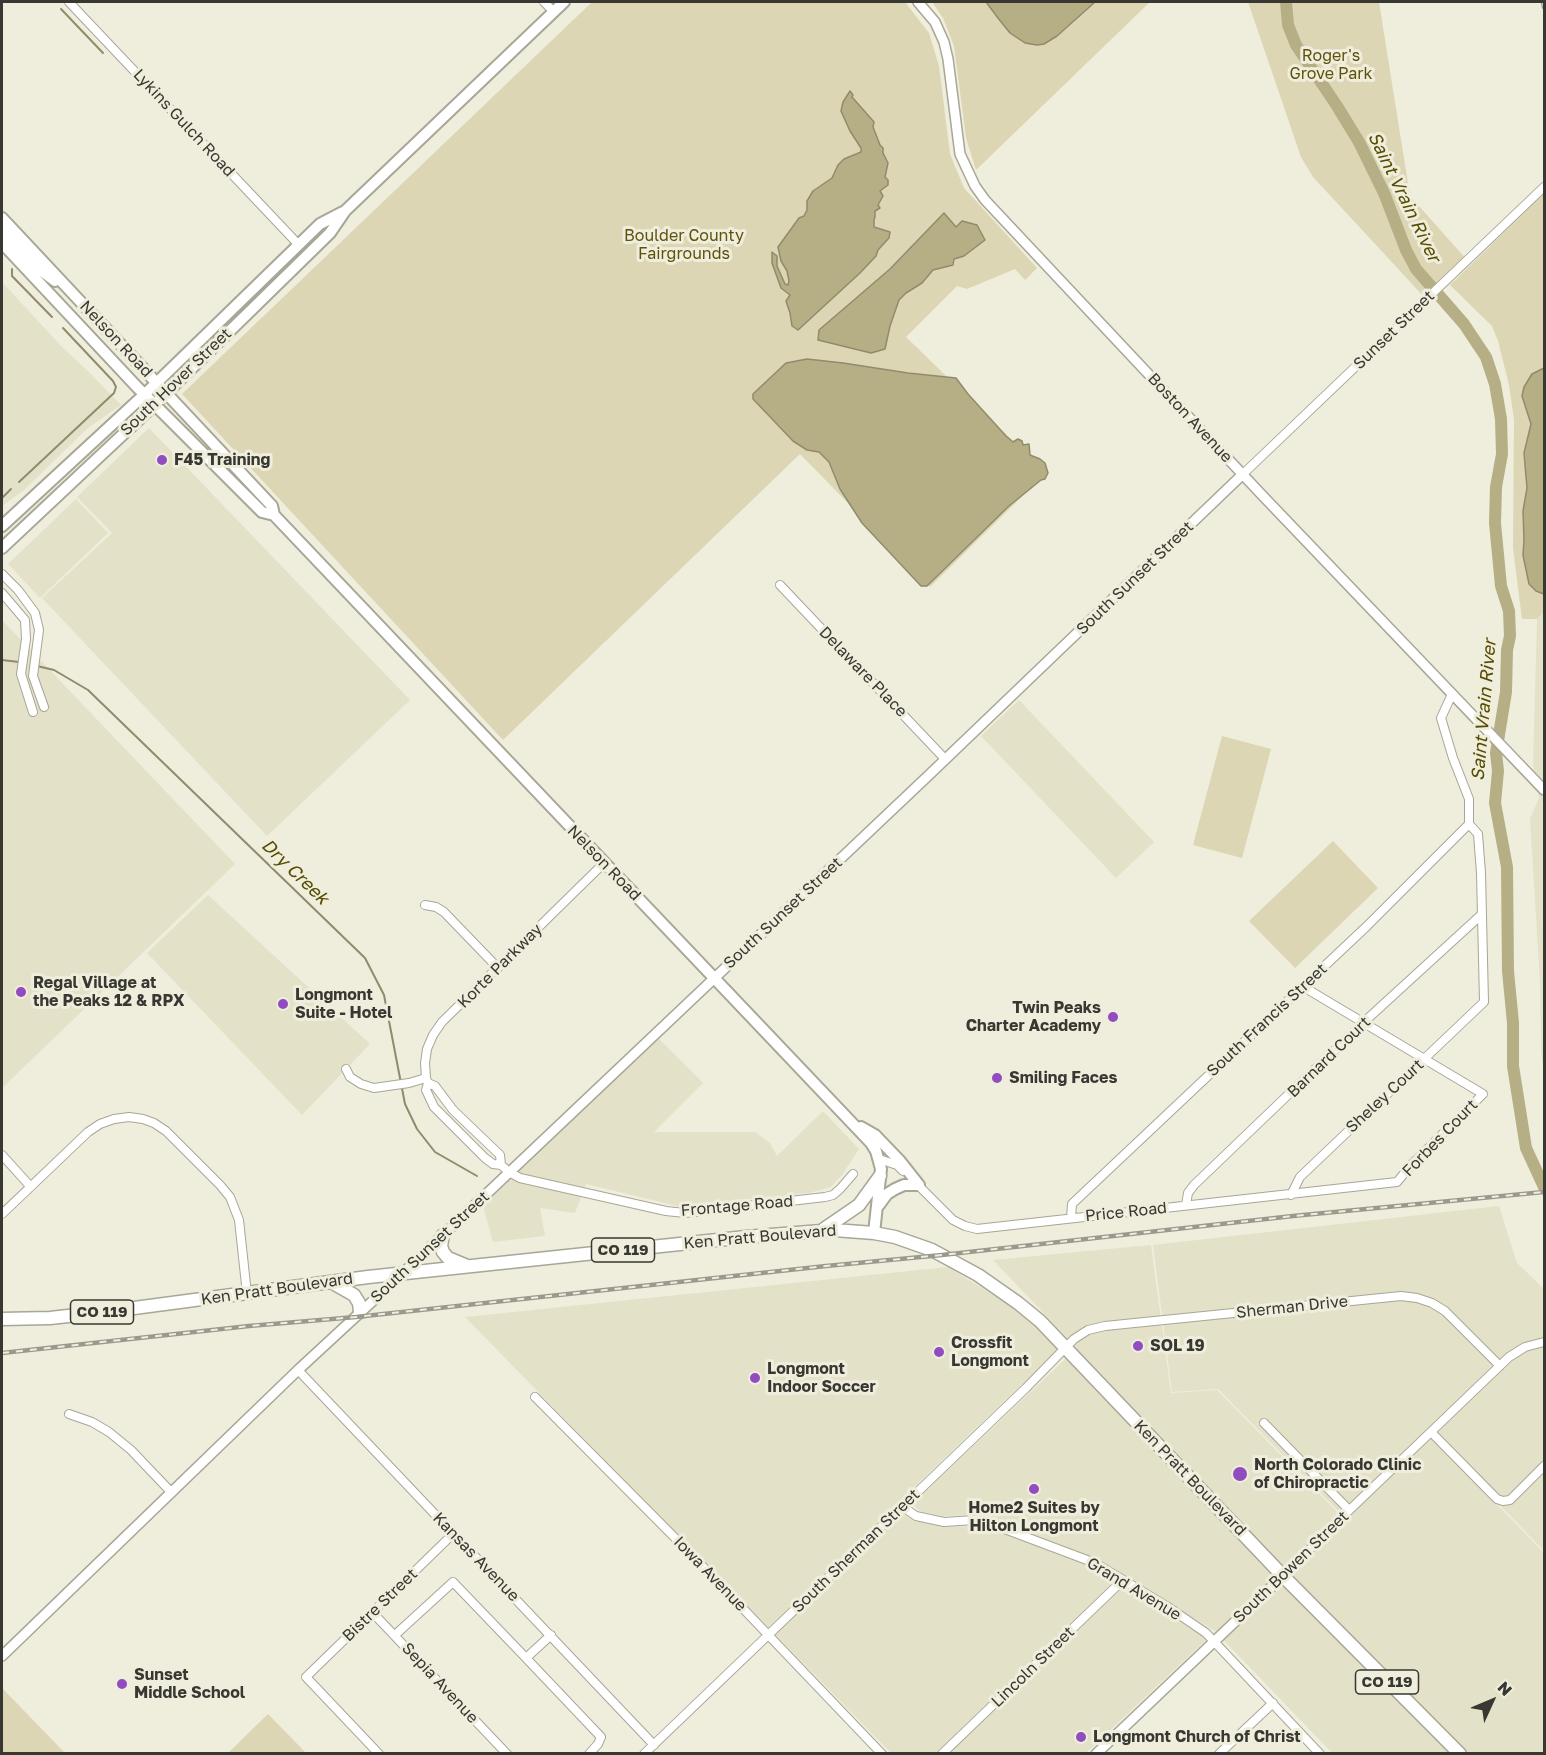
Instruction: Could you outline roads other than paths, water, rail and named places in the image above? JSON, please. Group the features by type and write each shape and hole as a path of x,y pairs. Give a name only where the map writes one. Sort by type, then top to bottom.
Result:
{"highway":[{"path":"823,1230 859,1205 880,1176"},
{"name":"Ken Pratt Boulevard","path":"2,1319 50,1318 403,1273 823,1230 874,1233 914,1242 978,1275 1018,1303 1040,1322 1283,1576 1460,1754"},
{"path":"443,1235 441,1246 443,1252 448,1258 469,1267"},
{"path":"330,1282 354,1295 359,1303 360,1312"}],"main road":[{"name":"South Hover Street","path":"2,548 330,234 345,211 564,2"},
{"name":"South Hover Street","path":"2,526 145,394 298,244 320,224 345,211"},
{"name":"Nelson Road","path":"2,218 272,506 274,515 871,1143 879,1159 880,1176 874,1233"},
{"path":"2,231 42,272 66,286"},
{"name":"Nelson Road","path":"2,243 145,394 262,512 274,515"},
{"path":"298,244 308,255"},
{"path":"851,1121 875,1135 920,1185"},
{"path":"877,1208 883,1198 895,1189 904,1185 920,1185"}],"street":[{"name":"Lykins Gulch Road","path":"69,2 298,244"},
{"path":"544,2 554,11"},
{"name":"Boston Avenue","path":"918,2 935,22 944,42 960,154 975,186 985,200 1545,790"},
{"name":"Sunset Street","path":"1243,474 1545,187"},
{"name":"South Sunset Street","path":"2,1656 320,1349 403,1273 1243,474"},
{"path":"2,574 18,590 35,613 39,630 33,675 44,707"},
{"name":"Delaware Place","path":"780,585 945,759"},
{"path":"2,593 25,620 21,674 33,712"},
{"path":"1452,694 1441,718 1469,799 1469,824 1478,834 1481,915"},
{"name":"South Francis Street","path":"1071,1218 1072,1204 1367,926 1469,824"},
{"name":"Korte Parkway","path":"509,1172 501,1165 493,1164 485,1158 434,1107 426,1090 425,1063 428,1048 442,1022 604,863"},
{"path":"425,904 444,912 498,968"},
{"name":"Sheley Court","path":"1291,1195 1300,1177 1484,1002 1481,915"},
{"name":"Barnard Court","path":"1186,1205 1188,1193 1194,1185 1364,1022 1481,915"},
{"path":"1302,986 1425,1059"},
{"name":"Forbes Court","path":"1397,1182 1412,1164 1483,1094 1425,1059"},
{"path":"346,1069 350,1077 374,1088 427,1080"},
{"name":"Korte Parkway","path":"427,1080 435,1086 453,1110 500,1155 501,1165"},
{"path":"2,1214 88,1132 114,1119 129,1117 143,1119 166,1131 230,1197 239,1220 247,1294"},
{"path":"2,1155 30,1186"},
{"name":"Price Road","path":"879,1159 897,1165 920,1185 953,1220 978,1229 1397,1182"},
{"name":"Frontage Road","path":"509,1172 520,1178 539,1183 666,1211 685,1213 825,1197 833,1195 853,1174"},
{"name":"Sherman Drive","path":"1066,1348 1088,1330 1105,1326 1401,1296 1432,1303 1445,1311 1500,1366"},
{"name":"South Sunset Street","path":"320,1349 348,1324"},
{"name":"South Bowen Street","path":"1096,1754 1515,1352 1545,1342"},
{"name":"South Sherman Street","path":"644,1754 1066,1348"},
{"name":"Kansas Avenue","path":"298,1370 654,1745"},
{"name":"Iowa Avenue","path":"535,1397 769,1634 882,1754"},
{"path":"69,1414 92,1422 109,1432 132,1450 171,1492"},
{"path":"1264,1423 1348,1510"},
{"path":"1431,1431 1497,1499 1503,1501 1509,1500 1545,1466"},
{"name":"Grand Avenue","path":"903,1507 916,1516 944,1522 975,1520 987,1522 1095,1563 1206,1633 1320,1754"},
{"name":"Bistre Street","path":"379,1754 306,1677 454,1533"},
{"name":"Lincoln Street","path":"942,1754 1123,1580"},
{"path":"395,1635 453,1582 601,1737 589,1754"},
{"name":"Sepia Avenue","path":"372,1612 507,1754"},
{"path":"526,1658 551,1635"},
{"path":"1219,1754 1273,1703"}],"waterway":[{"name":"Saint Vrain River","path":"1286,2 1288,25 1296,45 1359,142 1384,193 1406,250 1416,269 1464,324 1486,357 1495,384 1501,419 1502,454 1496,487 1495,523 1501,586 1509,611 1510,636 1507,650 1506,692 1496,753 1498,771 1495,803 1507,867 1508,971 1513,1023 1513,1066 1526,1148 1544,1187"},
{"path":"61,9 103,53"},
{"path":"12,269 12,276 52,317"},
{"path":"19,482 114,393 116,387 63,328"},
{"path":"2,498 11,489"},
{"name":"Dry Creek","path":"2,660 19,662"},
{"name":"Dry Creek","path":"37,666 54,670 88,690 365,958 384,995 405,1104 417,1129 435,1152 477,1176"}],"railway":[{"path":"1543,2 1544,7"},
{"path":"2,1353 1293,1216 1544,1192"}],"place":[{"name":"F45 Training","path":"162,460"},
{"name":"Regal Village at the Peaks 12 & RPX","path":"21,992"},
{"name":"Longmont Suite - Hotel","path":"283,1004"},
{"name":"Twin Peaks Charter Academy","path":"1113,1017"},
{"name":"Smiling Faces","path":"997,1078"},
{"name":"SOL 19","path":"1138,1346"},
{"name":"Crossfit Longmont","path":"939,1352"},
{"name":"Longmont Indoor Soccer","path":"755,1378"},
{"name":"North Colorado Clinic of Chiropractic","path":"1240,1474"},
{"name":"Home2 Suites by Hilton Longmont","path":"1034,1489"},
{"name":"Sunset Middle School","path":"122,1684"},
{"name":"Longmont Church of Christ","path":"1081,1737"}],"park label":[{"name":"Roger's Grove Park","path":"1331,65"},
{"name":"Boulder County Fairgrounds","path":"684,245"}]}
